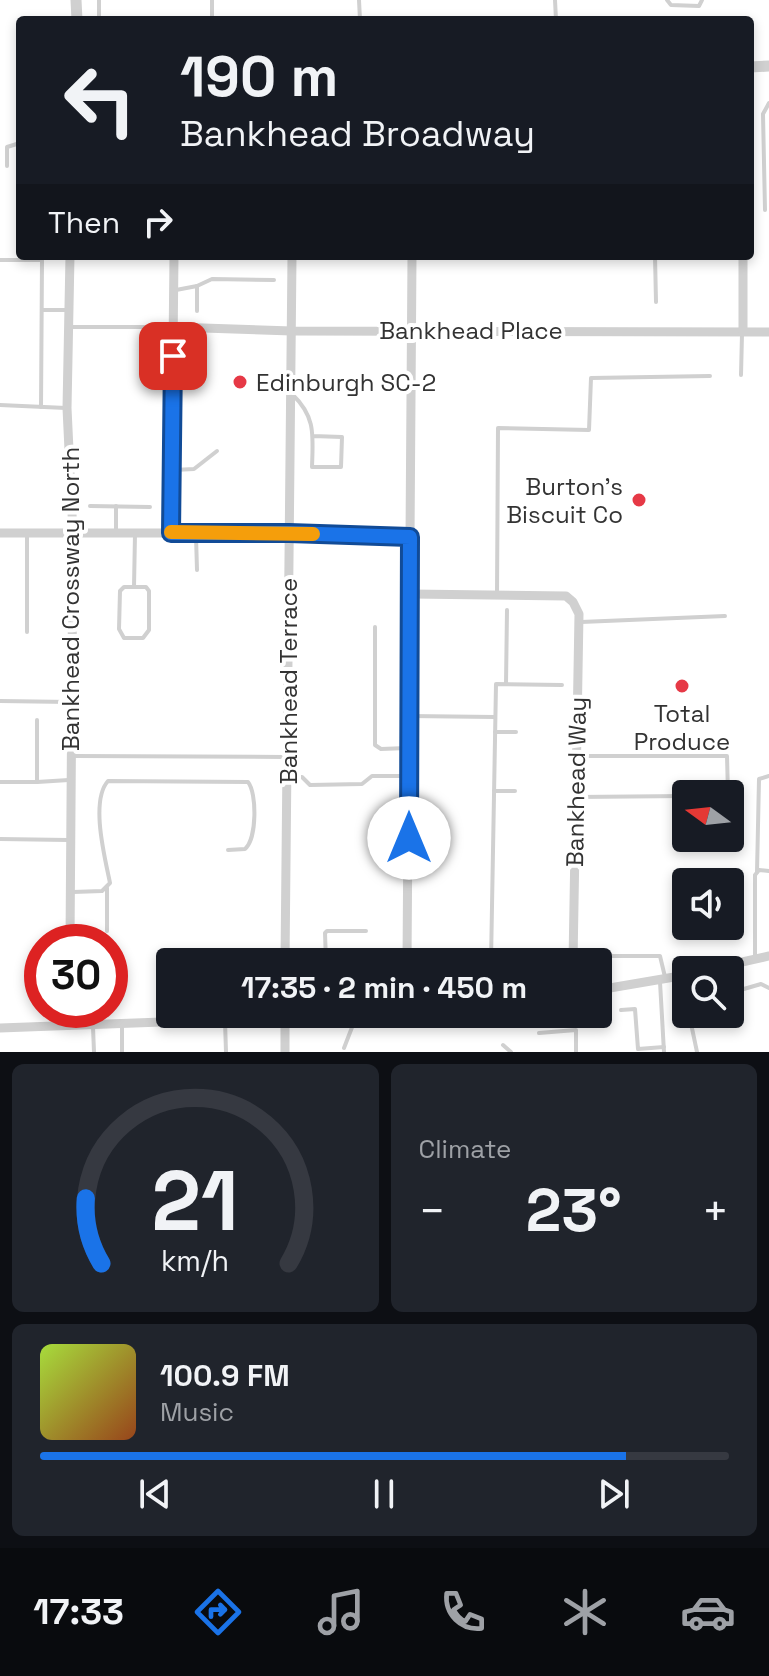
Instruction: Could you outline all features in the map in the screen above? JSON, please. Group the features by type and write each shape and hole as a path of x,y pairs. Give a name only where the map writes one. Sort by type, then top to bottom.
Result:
{"street":[{"name":"Bankhead Crossway North","path":"70,260 67,408 73,534 70,924"},
{"path":"171,533 174,260"},
{"name":"Bankhead Terrace","path":"285,948 292,260"},
{"path":"407,948 412,260"},
{"path":"743,260 743,331"},
{"name":"Bankhead Place","path":"173,327 292,331 769,332"},
{"path":"0,533 289,533 410,537"},
{"path":"411,594 497,595"},
{"name":"Bankhead Way","path":"497,595 566,596 579,614 573,948"},
{"path":"744,961 769,956"},
{"path":"612,988 672,977"},
{"path":"128,1024 156,1023"},
{"path":"0,1028 24,1027"},
{"path":"285,1028 285,1052"}],"lane":[{"path":"667,0 671,5 699,6 702,0"},
{"path":"765,210 763,114 769,103"},
{"path":"7,166 7,147 16,144"},
{"path":"0,260 42,260 41,407"},
{"path":"655,260 656,302"},
{"path":"174,290 197,286 212,279 274,280"},
{"path":"197,286 197,311"},
{"path":"42,310 70,310"},
{"path":"70,327 173,327"},
{"path":"741,375 743,331"},
{"path":"497,595 498,428 589,430 591,378 710,376"},
{"path":"291,393 306,408 313,436 312,467 341,467 342,437 313,436"},
{"path":"0,405 67,408"},
{"path":"172,470 194,469 217,451"},
{"path":"90,506 150,507"},
{"path":"116,506 116,534"},
{"path":"27,533 27,632"},
{"path":"195,533 197,570"},
{"path":"134,587 135,534"},
{"path":"124,587 134,587 146,587 149,591 149,630 143,638 124,638 119,629 120,591 124,587"},
{"path":"506,684 507,610"},
{"path":"579,622 725,616"},
{"path":"375,627 375,745 381,749 409,748"},
{"path":"491,948 496,684 562,685"},
{"path":"0,701 72,702"},
{"path":"409,716 495,717"},
{"path":"37,720 37,782"},
{"path":"495,732 516,732"},
{"path":"71,756 287,757"},
{"path":"576,756 727,756 728,780"},
{"path":"287,777 302,777 310,785 362,784 372,776 409,776"},
{"path":"755,959 759,779 769,776"},
{"path":"0,782 71,780"},
{"path":"107,924 107,888 110,883 100,828 101,789 108,781 248,782 253,788 253,837 245,849 228,850"},
{"path":"494,791 515,791"},
{"path":"576,797 672,796"},
{"path":"0,839 71,841"},
{"path":"757,872 769,871"},
{"path":"70,892 102,891 107,888"},
{"path":"326,948 327,931 366,931"},
{"path":"612,956 660,956 664,1050 638,1049 635,1009 621,1010"},
{"path":"744,989 761,984 769,988"},
{"path":"93,1028 94,1052"},
{"path":"122,1028 122,1052"},
{"path":"225,1028 226,1052"},
{"path":"344,1048 352,1028"},
{"path":"692,1028 697,1052"},
{"path":"539,1033 576,1030 576,1052"},
{"path":"503,1045 511,1052"}],"slow traffic":[{"path":"171,532 313,534"}],"place":[{"name":"Edinburgh SC-2","path":"240,382"},
{"name":"Burton's Biscuit Co","path":"639,500"},
{"name":"Total Produce","path":"682,686"}],"route":[{"path":"173,356 171,533 410,537 409,838"}]}
